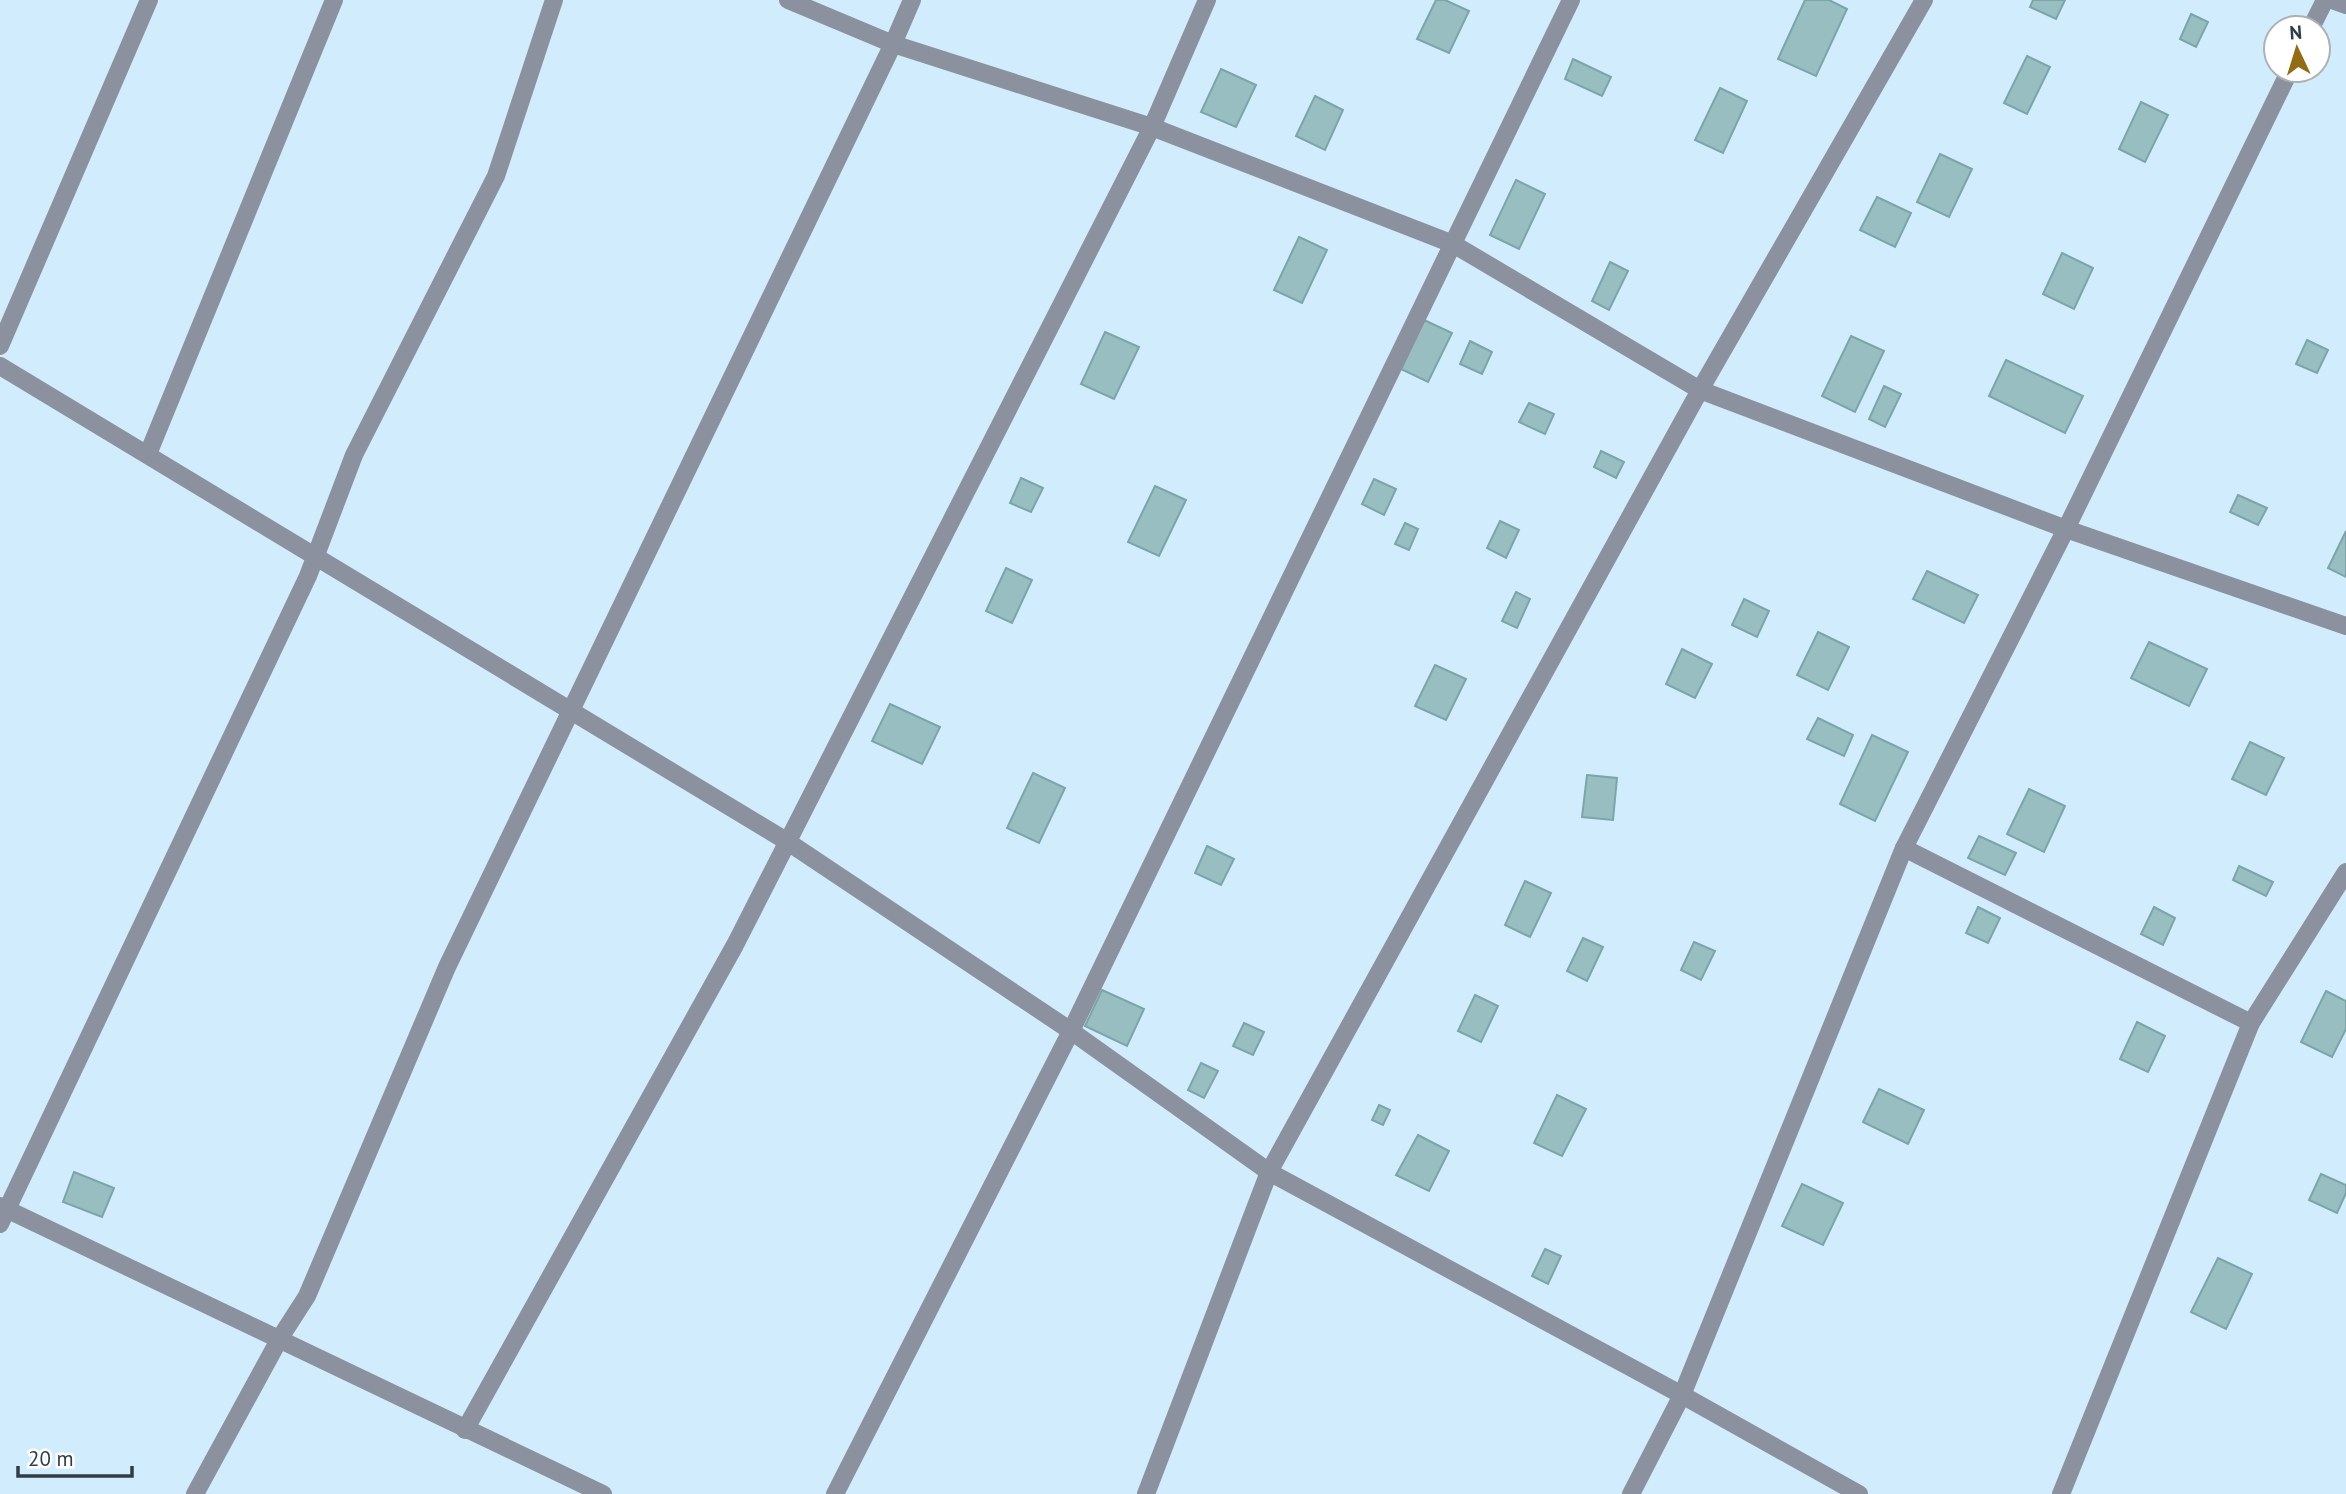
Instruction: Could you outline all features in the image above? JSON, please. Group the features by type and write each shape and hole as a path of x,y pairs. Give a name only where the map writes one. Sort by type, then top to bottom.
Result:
{"street":[{"path":"0,346 149,0"},
{"path":"148,454 334,0"},
{"path":"554,0 496,176 354,455 296,601 2,1213 280,1338 465,1430 603,1494"},
{"path":"788,0 893,44 1152,127 1452,244 1700,390 2066,529 2346,626"},
{"path":"195,1494 280,1338 307,1296 447,967 912,0"},
{"path":"465,1430 736,945 1152,127 1207,0"},
{"path":"835,1494 1071,1031 1571,0"},
{"path":"1146,1494 1269,1172 1700,390 1924,0"},
{"path":"2332,0 2346,5"},
{"path":"1631,1494 1682,1395 1904,848 2066,529 2283,84"},
{"path":"0,366 788,842 1071,1031 1269,1172 1682,1395 1859,1494"},
{"path":"1904,848 2251,1023"},
{"path":"2061,1494 2251,1023 2346,873"}],"building":[{"path":"1436,0 1445,0 1469,11 1449,53 1417,39"},
{"path":"1805,0 1829,0 1847,9 1816,76 1778,59"},
{"path":"2033,0 2065,0 2056,19 2030,7"},
{"path":"2191,14 2208,22 2196,47 2180,39"},
{"path":"2027,56 2050,67 2027,114 2004,103"},
{"path":"1573,59 1611,77 1602,96 1565,79"},
{"path":"1221,69 1256,85 1236,127 1201,112"},
{"path":"1720,88 1747,101 1723,153 1695,140"},
{"path":"1315,96 1343,110 1325,150 1296,136"},
{"path":"2141,102 2168,115 2145,162 2119,149"},
{"path":"1940,154 1972,169 1949,217 1917,202"},
{"path":"1516,180 1545,194 1519,249 1490,235"},
{"path":"1877,197 1911,213 1895,247 1860,230"},
{"path":"1299,237 1327,250 1302,303 1274,290"},
{"path":"2062,253 2093,268 2074,309 2043,294"},
{"path":"1610,262 1628,271 1609,310 1592,301"},
{"path":"1424,320 1452,333 1428,382 1401,369"},
{"path":"1105,332 1139,347 1114,399 1081,384"},
{"path":"1851,336 1884,351 1855,412 1822,396"},
{"path":"2307,340 2328,350 2317,373 2296,364"},
{"path":"1470,341 1492,352 1482,374 1460,364"},
{"path":"2006,360 2083,396 2065,433 1989,396"},
{"path":"1884,386 1901,394 1885,427 1869,419"},
{"path":"1529,403 1554,414 1545,434 1519,422"},
{"path":"1601,451 1624,462 1616,478 1594,467"},
{"path":"1021,478 1043,488 1031,512 1010,503"},
{"path":"1374,479 1396,489 1384,515 1362,504"},
{"path":"1155,486 1186,500 1159,556 1128,542"},
{"path":"2238,495 2267,508 2258,525 2230,512"},
{"path":"1500,521 1519,530 1506,558 1487,548"},
{"path":"1405,523 1418,529 1409,550 1395,544"},
{"path":"2346,531 2346,577 2328,568"},
{"path":"1006,568 1032,580 1012,623 986,611"},
{"path":"1927,571 1978,595 1964,623 1913,599"},
{"path":"1516,592 1530,599 1517,628 1502,621"},
{"path":"1744,599 1769,611 1757,637 1732,625"},
{"path":"1818,632 1849,647 1828,690 1797,675"},
{"path":"2149,642 2207,669 2189,706 2131,678"},
{"path":"1682,649 1712,664 1695,698 1666,684"},
{"path":"1435,665 1466,679 1446,720 1415,706"},
{"path":"890,704 940,727 922,764 872,741"},
{"path":"1818,718 1853,735 1844,756 1807,739"},
{"path":"1872,735 1908,752 1875,821 1840,804"},
{"path":"2250,742 2284,758 2266,795 2232,779"},
{"path":"1033,773 1065,788 1039,843 1007,828"},
{"path":"1587,775 1617,778 1613,820 1582,817"},
{"path":"2029,789 2065,806 2044,852 2007,834"},
{"path":"1979,836 2016,853 2005,875 1968,858"},
{"path":"1207,846 1234,859 1221,885 1195,873"},
{"path":"2239,866 2273,882 2266,896 2233,880"},
{"path":"1525,881 1551,893 1530,937 1505,925"},
{"path":"1978,907 2000,918 1988,943 1966,933"},
{"path":"2154,907 2175,918 2163,945 2141,934"},
{"path":"1583,938 1603,947 1587,981 1567,971"},
{"path":"1694,942 1715,951 1701,980 1681,970"},
{"path":"1102,990 1144,1009 1127,1046 1085,1026"},
{"path":"2326,991 2346,1001 2346,1029 2332,1057 2301,1042"},
{"path":"1475,995 1498,1006 1481,1042 1458,1031"},
{"path":"2137,1022 2165,1036 2148,1072 2120,1059"},
{"path":"1244,1023 1264,1032 1253,1055 1233,1046"},
{"path":"1201,1063 1218,1071 1204,1098 1188,1090"},
{"path":"1879,1089 1924,1110 1908,1144 1863,1122"},
{"path":"1557,1095 1586,1109 1562,1156 1534,1143"},
{"path":"1379,1105 1390,1110 1383,1125 1372,1120"},
{"path":"1418,1135 1449,1151 1429,1191 1396,1175"},
{"path":"74,1172 114,1188 102,1217 63,1202"},
{"path":"2321,1174 2346,1185 2346,1193 2337,1213 2309,1200"},
{"path":"1802,1184 1843,1203 1823,1245 1782,1226"},
{"path":"1545,1249 1561,1256 1548,1284 1532,1276"},
{"path":"2218,1258 2252,1274 2226,1329 2191,1312"}]}
